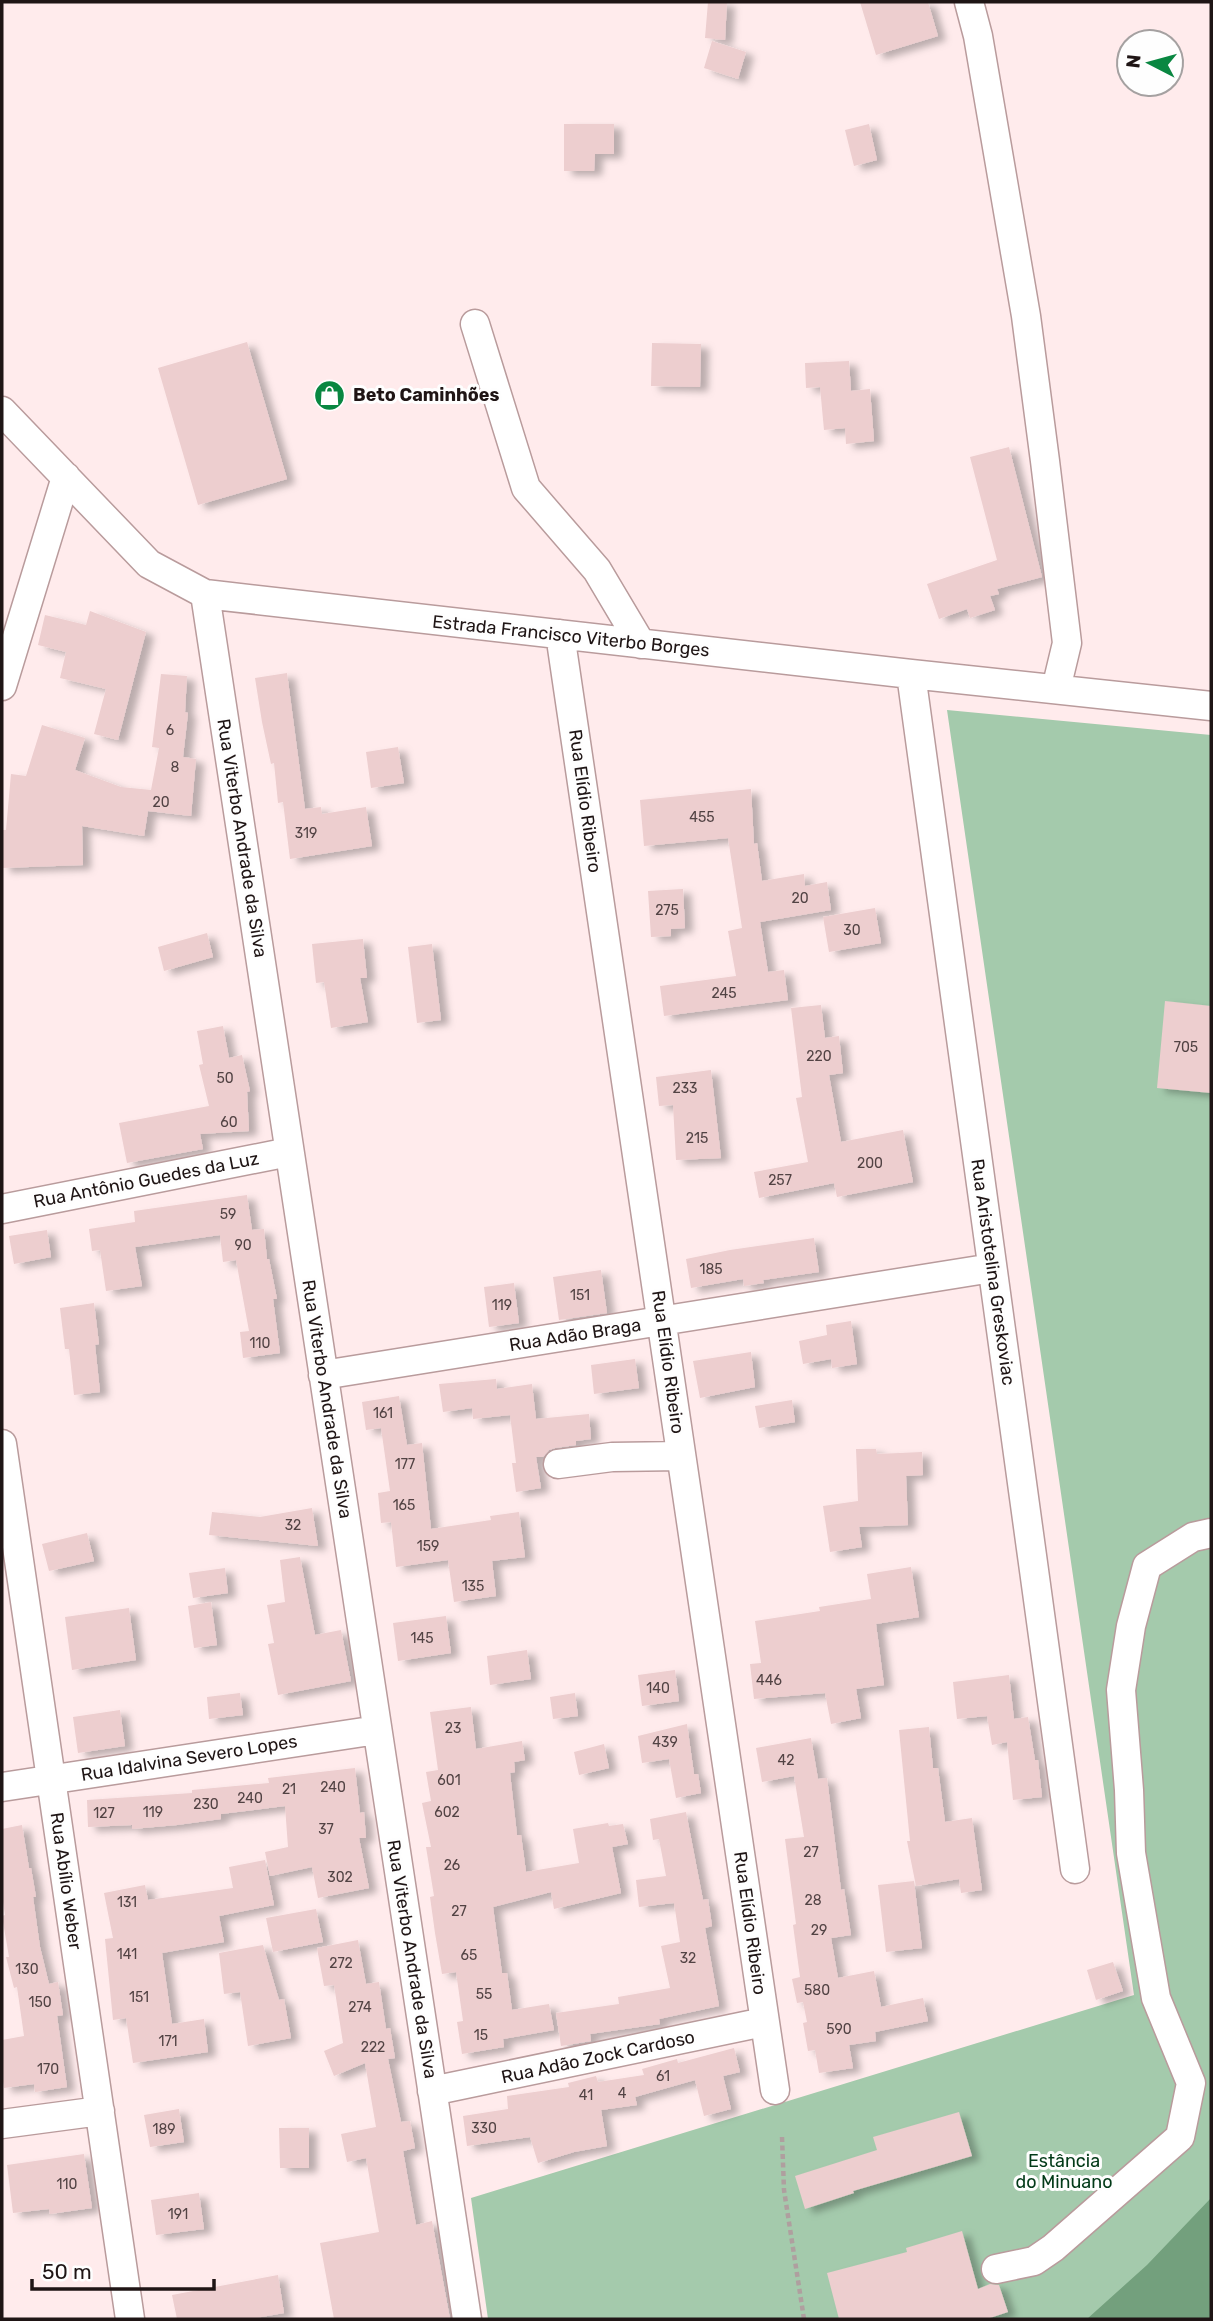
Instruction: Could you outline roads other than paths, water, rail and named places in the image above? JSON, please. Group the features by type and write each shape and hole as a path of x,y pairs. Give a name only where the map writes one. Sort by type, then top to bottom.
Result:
{"street":[{"path":"969,2 978,36 1026,316 1045,461 1067,643 1056,689"},
{"path":"475,324 526,488 597,570 641,644"},
{"name":"Estrada Francisco Viterbo Borges","path":"2,411 149,564 205,594 1211,706"},
{"path":"2,686 66,477"},
{"name":"Rua Viterbo Andrade da Silva","path":"205,594 467,2319"},
{"name":"Rua Elídio Ribeiro","path":"560,634 775,2090"},
{"name":"Rua Aristotelina Greskoviac","path":"911,674 1075,1869"},
{"name":"Rua Antônio Guedes da Luz","path":"2,1209 289,1152"},
{"name":"Rua Adão Braga","path":"323,1375 992,1268"},
{"name":"Rua Abílio Weber","path":"2,1444 130,2319"},
{"path":"558,1464 612,1457 681,1456"},
{"path":"996,2269 1034,2261 1053,2248 1180,2137 1191,2082 1156,1998 1131,1853 1121,1690 1132,1626 1147,1566 1193,1537 1211,1533"},
{"name":"Rua Idalvina Severo Lopes","path":"2,1787 377,1730"},
{"name":"Rua Adão Zock Cardoso","path":"432,2091 764,2022"},
{"path":"2,2124 100,2111"}],"place":[{"name":"Beto Caminhões","path":"330,395"}],"park label":[{"name":"Estância do Minuano","path":"1064,2171"}]}
